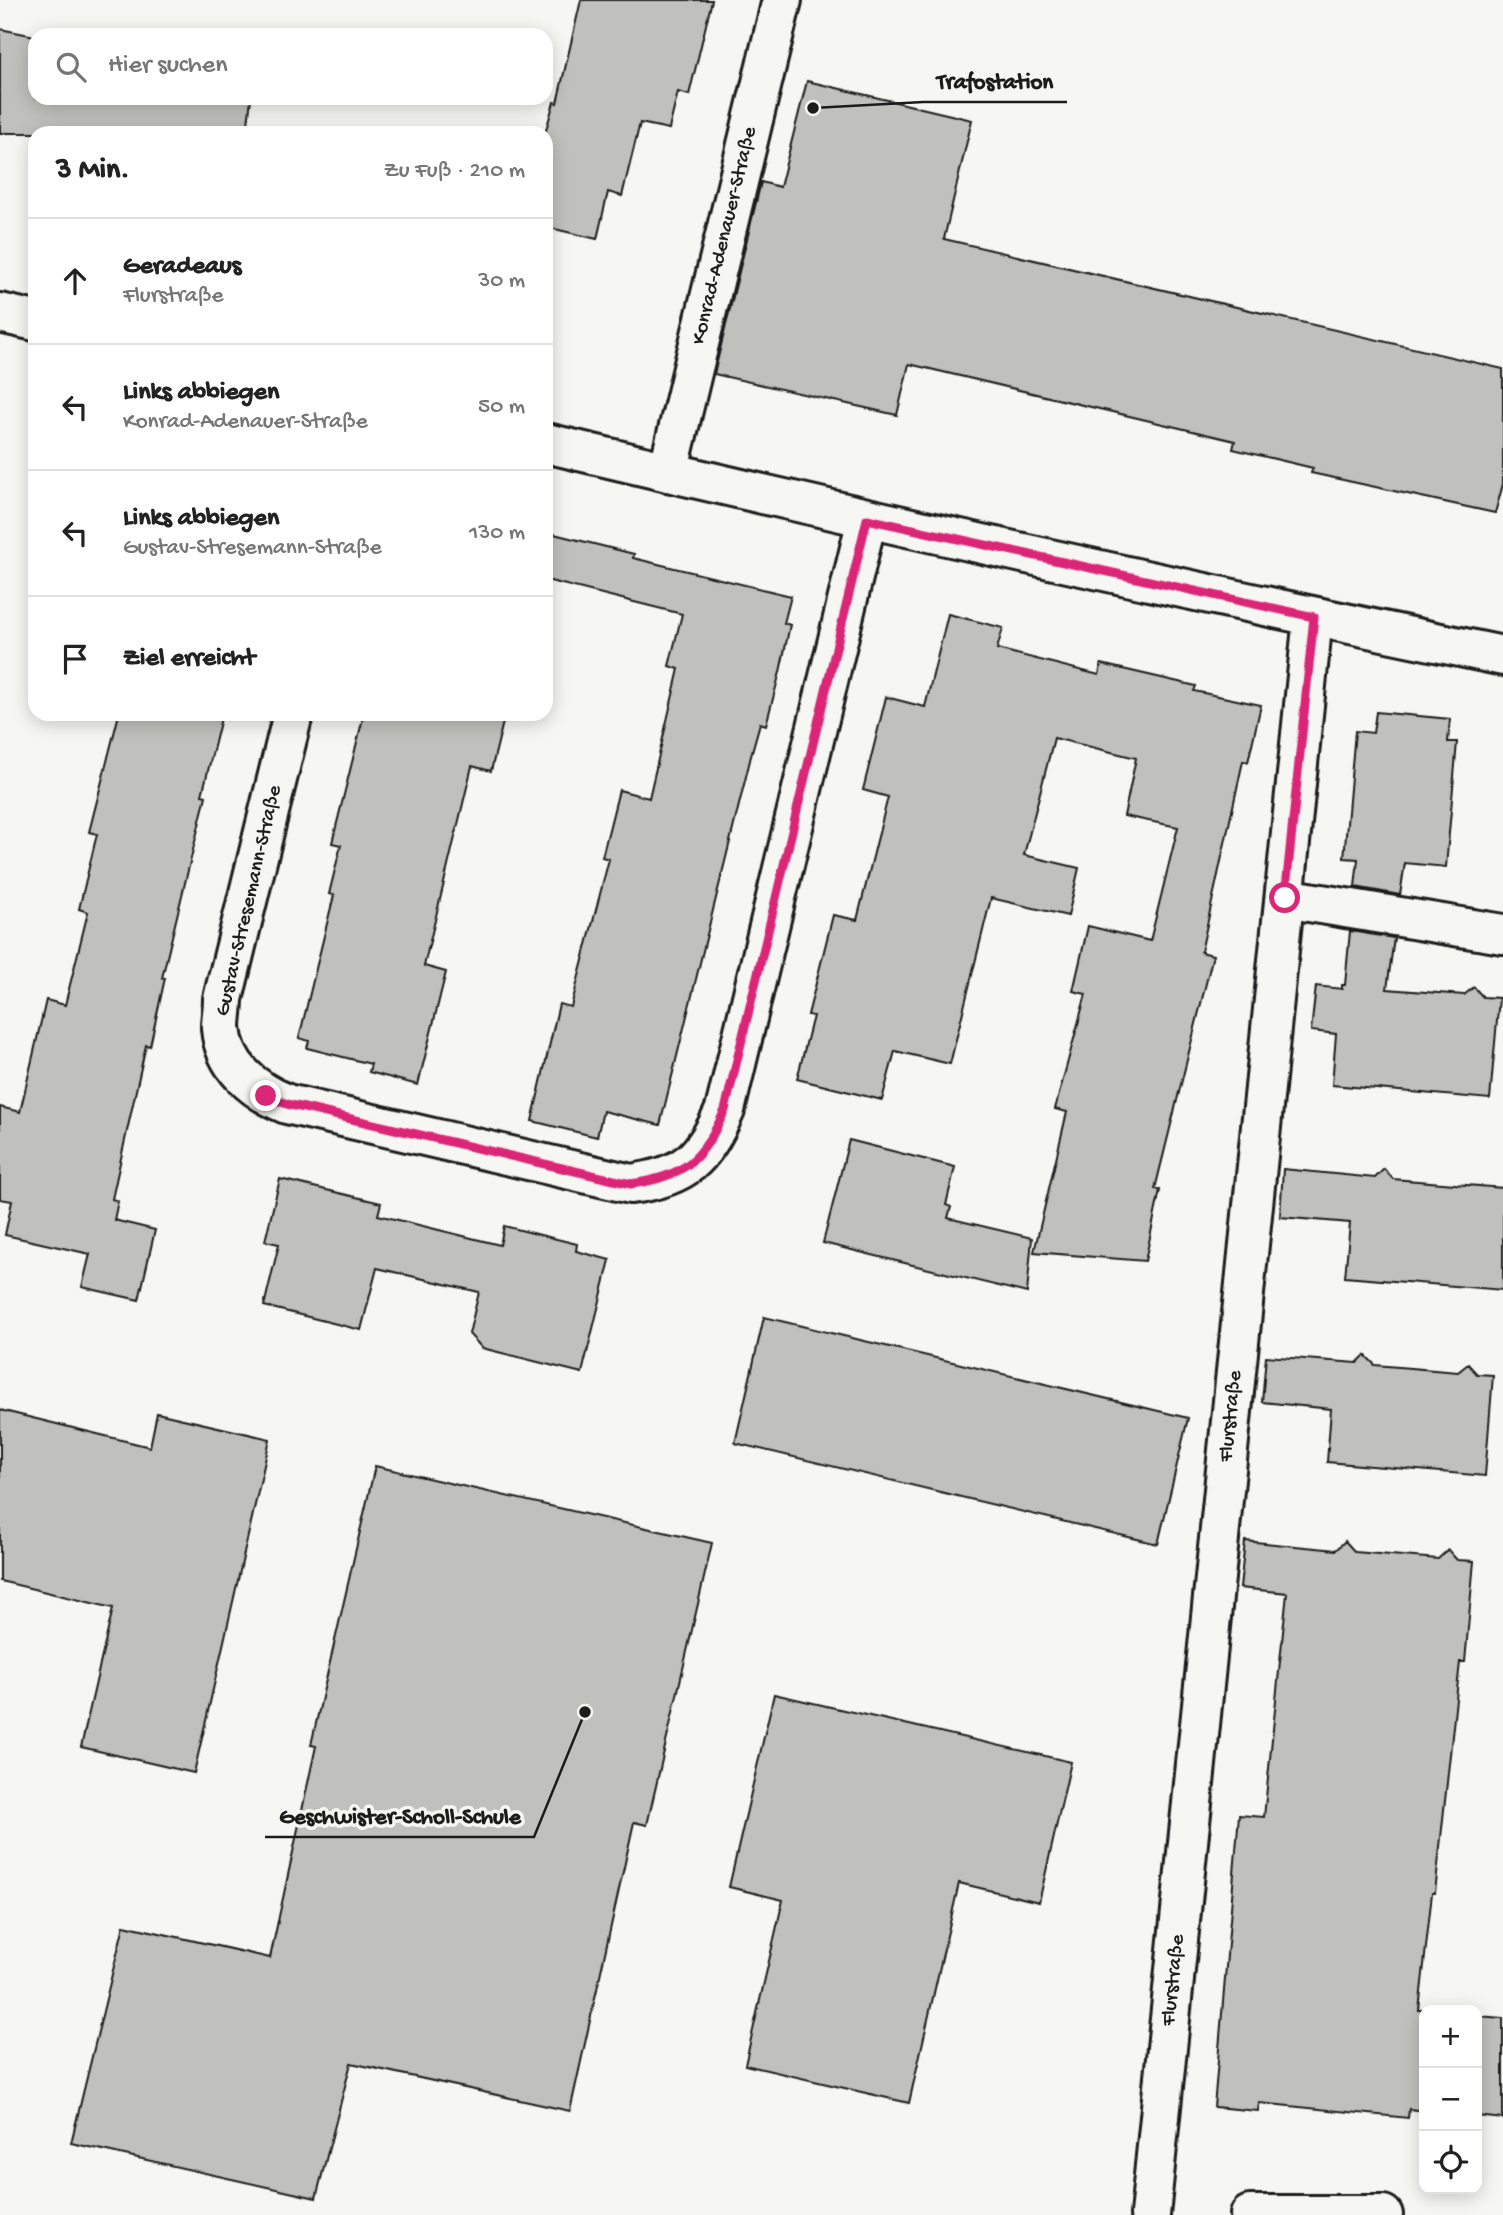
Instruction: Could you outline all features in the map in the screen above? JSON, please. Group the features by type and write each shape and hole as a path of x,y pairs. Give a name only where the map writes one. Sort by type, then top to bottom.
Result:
{"street":[{"name":"Konrad-Adenauer-Straße","path":"668,472 782,0"},
{"path":"0,313 28,319"},
{"path":"553,445 867,519 1503,656"},
{"name":"Gustav-Stresemann-Straße","path":"291,721 223,999 221,1029 234,1065 249,1083 266,1096 287,1104 631,1184 655,1181 674,1174 694,1161 712,1139 725,1110 867,519"},
{"name":"Flurstraße","path":"1150,2215 1314,617"},
{"path":"1285,898 1503,934"},
{"path":"1250,2215 1383,2215"}],"building":[{"path":"581,0 712,0 689,95 678,92 669,129 640,123 622,196 608,192 597,239 553,229 553,126 547,126 554,102 557,103"},
{"path":"0,29 28,35 28,105 250,105 248,126 28,126 28,133 0,133"},
{"path":"807,81 972,120 944,239 1503,369 1503,484 1495,513 1311,473 1313,468 1233,449 1235,441 909,364 897,415 714,374 761,182 780,187"},
{"path":"553,534 634,554 633,558 791,596 784,623 790,625 780,672 766,725 760,723 753,748 660,1125 603,1111 597,1137 532,1121 559,1004 571,1007 609,859 602,857 619,790 649,798 679,669 669,666 682,614 553,582"},
{"path":"948,614 1003,628 997,649 1099,675 1101,664 1196,686 1194,691 1261,705 1248,762 1243,761 1201,952 1213,955 1155,1189 1160,1190 1145,1261 1034,1252 1067,1112 1055,1109 1086,994 1073,991 1088,926 1150,941 1178,827 1124,816 1136,758 1054,738 1024,855 1079,868 1068,916 991,898 950,1064 895,1051 882,1100 797,1079 813,1016 808,1015 833,915 857,920 888,797 863,790 886,697 925,707"},
{"path":"1376,712 1450,719 1448,742 1457,742 1446,867 1405,863 1400,895 1355,887 1358,859 1344,858 1355,731 1373,733"},
{"path":"117,721 220,721 202,795 206,796 162,978 165,978 150,1046 146,1045 112,1199 118,1201 114,1220 155,1230 139,1300 82,1287 90,1254 5,1235 12,1201 0,1199 0,1107 20,1112 46,1000 65,1005 88,912 79,909 97,834 89,832"},
{"path":"362,721 503,721 491,771 472,766 424,966 446,972 418,1085 369,1072 371,1064 307,1048 309,1041 299,1038 334,895 329,894 341,845 332,843"},
{"path":"1350,931 1394,938 1387,989 1464,995 1474,987 1483,997 1499,998 1490,1099 1332,1085 1336,1034 1311,1031 1316,986 1342,989 1342,985 1345,985"},
{"path":"849,1140 955,1167 946,1205 951,1207 948,1218 1032,1238 1027,1293 823,1243"},
{"path":"1283,1169 1375,1178 1384,1169 1393,1179 1503,1188 1503,1290 1345,1277 1350,1223 1280,1217"},
{"path":"280,1179 381,1203 378,1215 500,1245 504,1226 577,1244 576,1251 610,1260 582,1373 482,1348 469,1334 479,1292 377,1268 361,1330 264,1306 279,1244 265,1241"},
{"path":"764,1317 1188,1418 1158,1544 735,1443"},
{"path":"1365,1355 1375,1365 1458,1372 1468,1364 1477,1374 1493,1375 1485,1476 1327,1462 1331,1409 1262,1402 1266,1356 1357,1363"},
{"path":"0,1410 150,1447 157,1413 270,1439 194,1773 81,1747 113,1608 0,1581"},
{"path":"375,1466 712,1543 647,1825 634,1822 570,2111 351,2063 316,2198 71,2143 124,1925 270,1958 316,1746 311,1745"},
{"path":"1245,1541 1336,1550 1345,1541 1355,1552 1438,1559 1448,1550 1457,1560 1474,1561 1465,1662 1460,1662 1435,1893 1432,1893 1419,2005 1419,2110 1409,2109 1408,2118 1259,2103 1258,2111 1214,2107 1239,1815 1264,1817 1287,1593 1240,1588"},
{"path":"774,1694 1071,1762 1039,1902 959,1883 909,2103 745,2065 783,1900 729,1887"},
{"path":"1482,2016 1503,2018 1503,2119 1482,2117"}],"place":[{"name":"Trafostation","path":"813,108"},
{"name":"Geschwister-Scholl-Schule","path":"585,1712"}],"route":[{"path":"266,1096 287,1104 631,1184 655,1181 674,1174 694,1161 712,1139 725,1110 867,519 1314,617 1285,898"}]}
